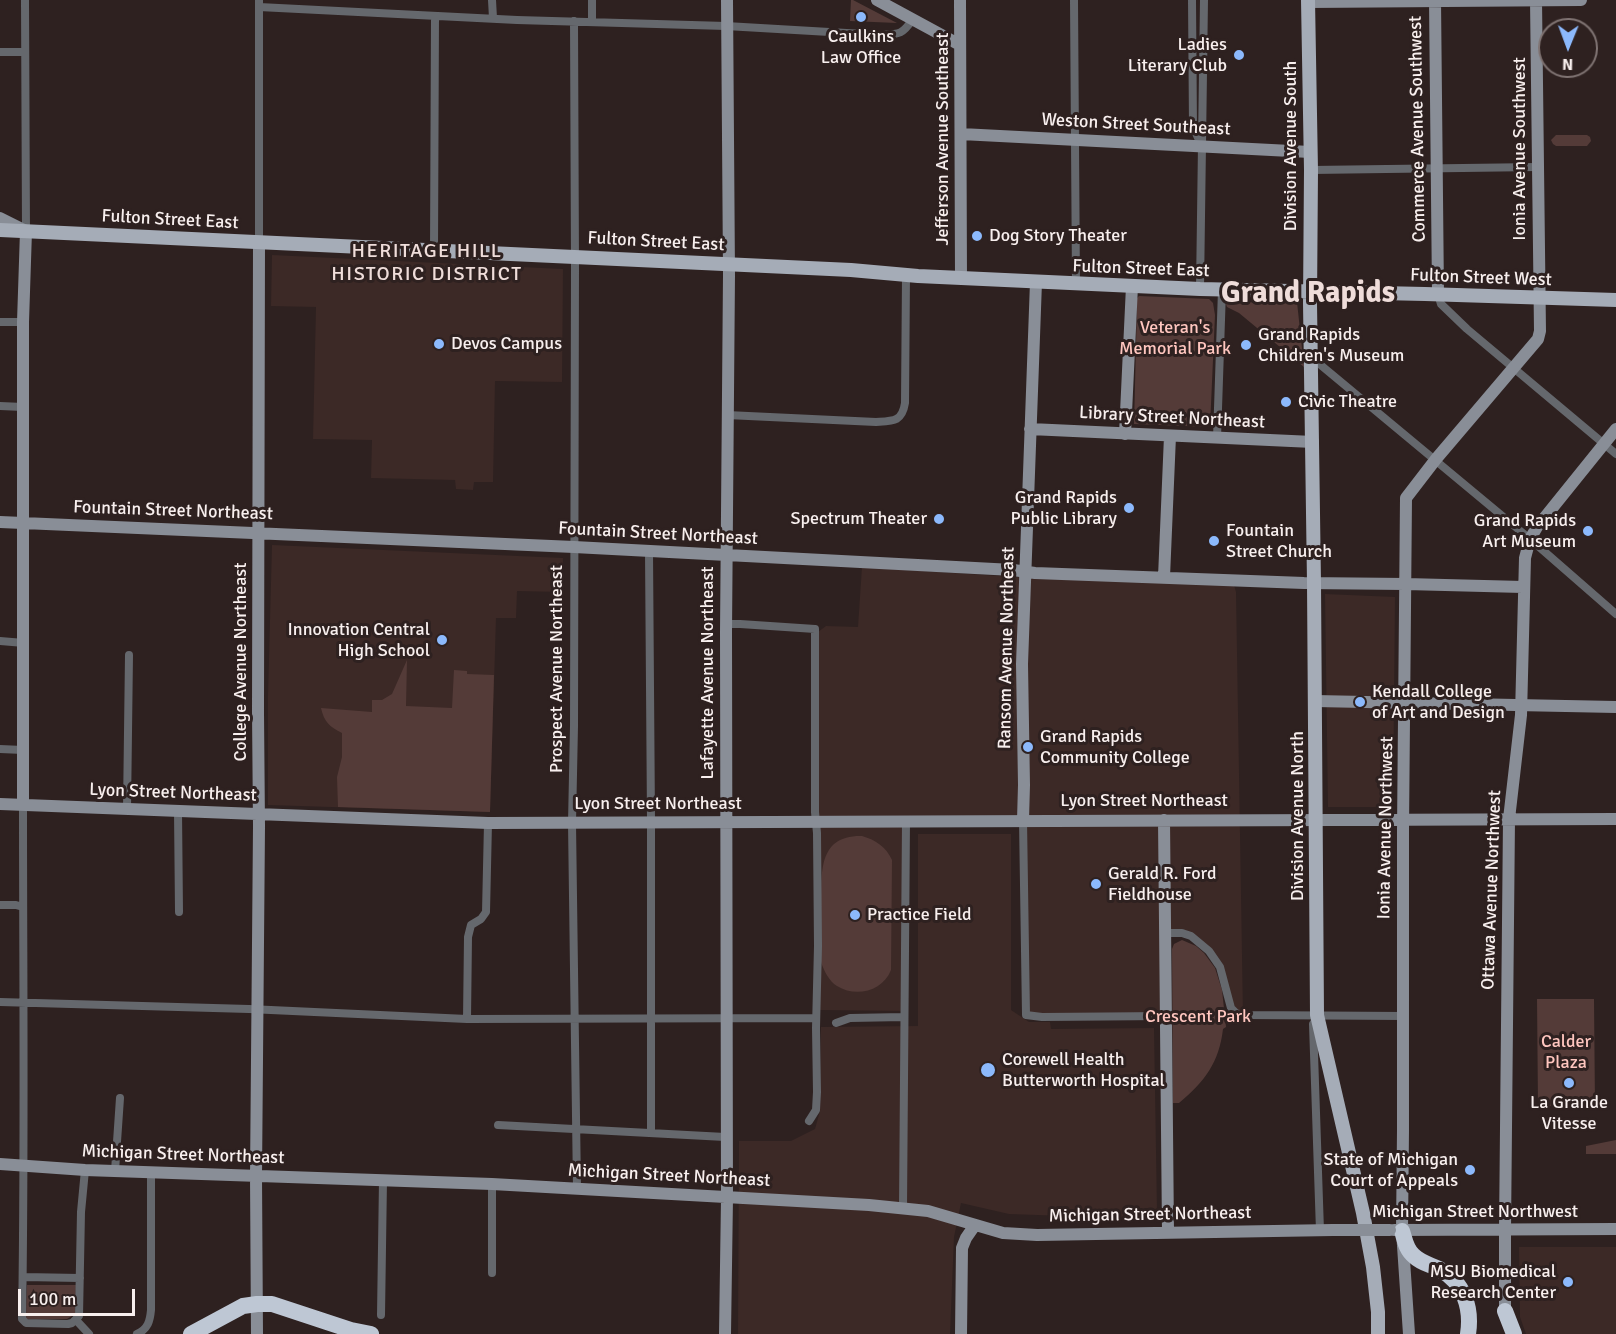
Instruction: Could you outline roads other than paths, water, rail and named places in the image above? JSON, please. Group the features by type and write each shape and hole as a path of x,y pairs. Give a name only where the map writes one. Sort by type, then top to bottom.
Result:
{"highway":[{"path":"1396,1230 1415,1258 1446,1273 1466,1297 1469,1313 1468,1334"},
{"path":"191,1334 243,1306 257,1304 273,1304 351,1330 371,1334"},
{"path":"1502,1334 1505,1311"},
{"path":"1505,1311 1514,1334"}],"main road":[{"name":"Division Avenue South","path":"1308,1 1311,170 1310,291"},
{"name":"Fulton Street East","path":"0,230 850,270 1076,284 1310,291"},
{"name":"Fulton Street West","path":"1310,291 1616,300"},
{"name":"Division Avenue North","path":"1310,291 1317,1015 1363,1212 1373,1267 1378,1334"}],"street":[{"path":"25,0 22,1319 26,1323 68,1324 79,1316 81,1212 85,1170"},
{"path":"492,0 493,18"},
{"path":"592,0 592,21"},
{"name":"Lafayette Avenue Northeast","path":"725,1334 727,0"},
{"path":"877,0 960,45"},
{"name":"Jefferson Avenue Southeast","path":"960,0 961,278"},
{"path":"1074,0 1076,284"},
{"path":"1192,0 1193,127 1202,147"},
{"path":"1200,289 1204,0"},
{"path":"1308,1 1581,0"},
{"name":"Commerce Avenue Southwest","path":"1435,1 1438,294"},
{"name":"Ionia Avenue Southwest","path":"1536,1 1539,297"},
{"path":"259,242 259,3 435,16 726,26 881,35 900,34 905,31 913,19"},
{"path":"434,250 435,16"},
{"name":"Prospect Avenue Northeast","path":"574,21 572,823 577,1189"},
{"path":"0,52 25,52"},
{"name":"Weston Street Southeast","path":"961,134 1310,152"},
{"path":"1311,170 1538,167"},
{"path":"0,218 26,231"},
{"name":"College Avenue Northeast","path":"257,1334 259,242"},
{"path":"727,415 876,422 892,421 900,417 904,412 905,403 906,275"},
{"name":"Ransom Avenue Northeast","path":"1036,282 1022,664 1026,1015 1039,1017 1166,1016"},
{"path":"1125,434 1132,286"},
{"path":"1217,438 1222,290"},
{"path":"1438,294 1440,304 1467,329 1616,454"},
{"name":"Ionia Avenue Northwest","path":"1409,1334 1396,1230 1403,1016 1406,498 1436,459 1538,339 1540,331 1539,297"},
{"path":"0,322 23,322"},
{"path":"1311,357 1436,459 1616,614"},
{"path":"0,406 23,407"},
{"name":"Library Street Northeast","path":"1030,429 1313,442"},
{"name":"Ottawa Avenue Northwest","path":"1505,1311 1509,819 1522,706 1525,558 1530,539 1537,527 1616,429"},
{"path":"1164,577 1170,436"},
{"name":"Fountain Street Northeast","path":"0,522 574,547 1164,577 1314,583 1523,587"},
{"path":"649,552 651,1133"},
{"path":"726,624 815,629 818,946 816,1110 809,1121"},
{"path":"0,641 24,643"},
{"path":"127,809 129,654"},
{"path":"1315,701 1616,707"},
{"path":"0,749 23,750"},
{"name":"Lyon Street Northeast","path":"0,804 488,823 1616,819"},
{"path":"178,811 179,912"},
{"path":"1164,820 1168,1233"},
{"path":"903,1209 906,821"},
{"path":"467,1019 468,937 471,925 481,919 486,912 488,823"},
{"path":"0,904 23,907"},
{"path":"1166,933 1182,933 1191,936 1209,951 1220,967 1232,1008 1236,1013 1243,1015 1403,1016"},
{"path":"0,1002 467,1019 816,1018"},
{"path":"1317,1015 1313,1024 1320,1231"},
{"path":"836,1023 850,1018 904,1017"},
{"path":"115,1171 120,1098"},
{"path":"498,1125 726,1137"},
{"name":"Michigan Street Northeast","path":"0,1164 85,1170 492,1184 869,1205 928,1211 1003,1233 1037,1235 1334,1230"},
{"path":"138,1334 147,1327 151,1310 151,1172"},
{"path":"381,1315 383,1180"},
{"path":"492,1184 492,1273"},
{"path":"961,1334 962,1248 975,1225"},
{"name":"Michigan Street Northwest","path":"1334,1230 1616,1229"},
{"path":"23,1277 80,1278"},
{"path":"76,1320 89,1334"}],"place":[{"name":"Caulkins Law Office","path":"861,17"},
{"name":"Ladies Literary Club","path":"1239,55"},
{"name":"Dog Story Theater","path":"977,236"},
{"name":"Devos Campus","path":"439,344"},
{"name":"Grand Rapids Children's Museum","path":"1246,345"},
{"name":"Civic Theatre","path":"1286,402"},
{"name":"Grand Rapids Public Library","path":"1129,508"},
{"name":"Spectrum Theater","path":"939,519"},
{"name":"Grand Rapids Art Museum","path":"1588,531"},
{"name":"Fountain Street Church","path":"1214,541"},
{"name":"Innovation Central High School","path":"442,640"},
{"name":"Kendall College of Art and Design","path":"1360,702"},
{"name":"Grand Rapids Community College","path":"1028,747"},
{"name":"Gerald R. Ford Fieldhouse","path":"1096,884"},
{"name":"Practice Field","path":"855,915"},
{"name":"Corewell Health Butterworth Hospital","path":"988,1070"},
{"name":"La Grande Vitesse","path":"1569,1083"},
{"name":"State of Michigan Court of Appeals","path":"1470,1170"},
{"name":"MSU Biomedical Research Center","path":"1568,1282"}],"district":[{"name":"HERITAGE HILL HISTORIC DISTRICT","path":"427,264"},
{"name":"Grand Rapids","path":"1308,294"}],"park label":[{"name":"Veteran's Memorial Park","path":"1175,338"},
{"name":"Crescent Park","path":"1198,1017"},
{"name":"Calder Plaza","path":"1566,1052"}]}
